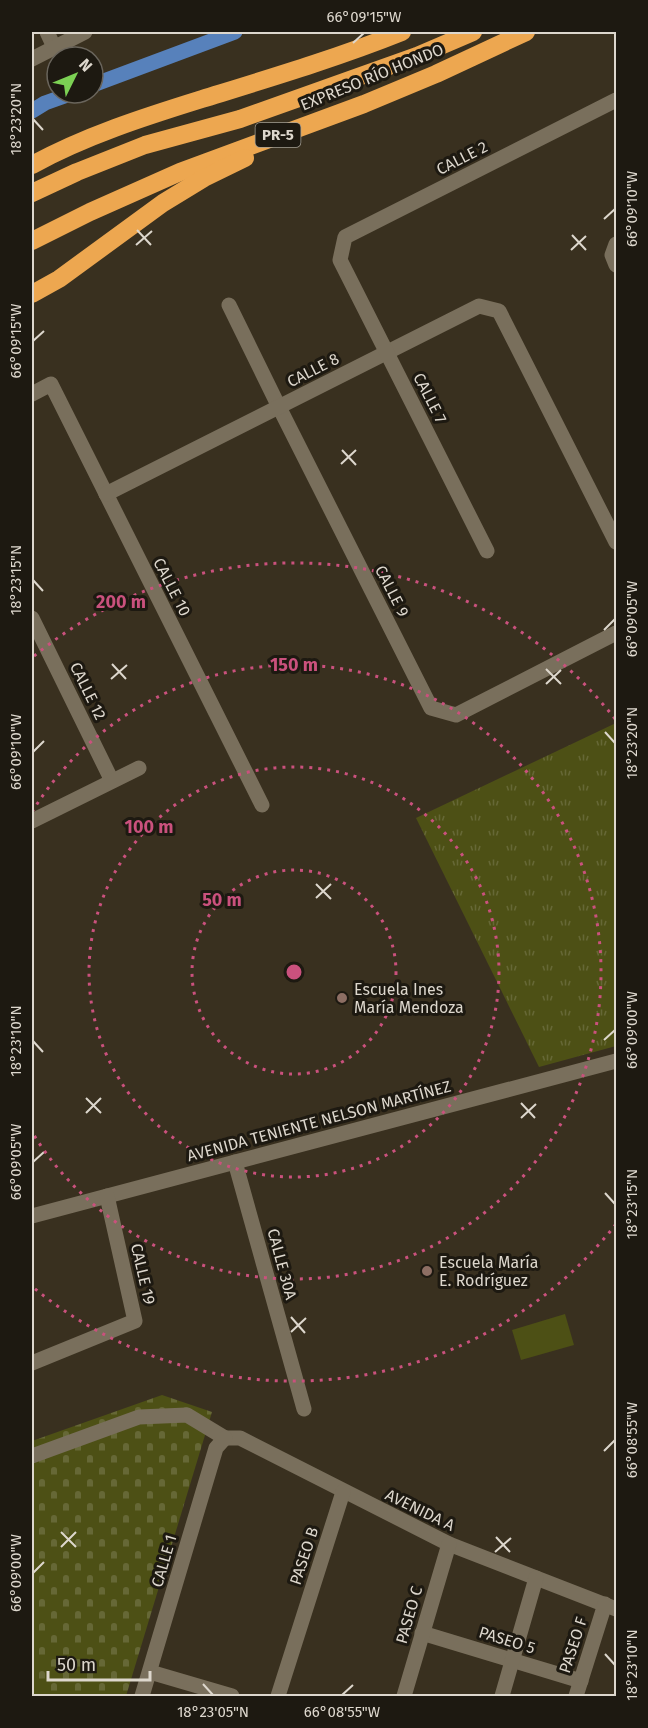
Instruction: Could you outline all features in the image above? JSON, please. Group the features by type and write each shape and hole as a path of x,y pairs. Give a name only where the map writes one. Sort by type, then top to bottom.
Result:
{"highway":[{"name":"EXPRESO RÍO HONDO","path":"32,165 70,146 124,125 321,62 402,32"},
{"path":"32,193 77,171 145,145 262,111 417,56 473,32"},
{"name":"EXPRESO RÍO HONDO","path":"32,241 180,172 436,74 526,32"},
{"path":"32,294 59,279 163,203 194,184 242,159 301,134 346,110"}],"street":[{"path":"58,45 85,32"},
{"name":"CALLE 2","path":"340,260 345,237 616,100"},
{"path":"616,244 612,255 616,265"},
{"name":"CALLE 7","path":"340,260 487,552"},
{"name":"CALLE 9","path":"229,305 431,708 456,715 616,633"},
{"name":"CALLE 8","path":"106,494 479,306 499,311 616,542"},
{"name":"CALLE 10","path":"32,394 51,384 262,805"},
{"name":"CALLE 12","path":"32,618 112,780"},
{"path":"32,821 139,768"},
{"name":"AVENIDA TENIENTE NELSON MARTÍNEZ","path":"32,1216 616,1061"},
{"name":"CALLE 30A","path":"236,1162 304,1410"},
{"name":"CALLE 19","path":"32,1363 135,1321 107,1196"},
{"name":"AVENIDA A","path":"32,1456 139,1417 187,1415 225,1438 240,1438 449,1544 611,1606"},
{"name":"CALLE 1","path":"142,1696 216,1448 225,1438"},
{"name":"PASEO B","path":"281,1696 298,1630 343,1492"},
{"name":"PASEO C","path":"404,1696 449,1544"},
{"path":"502,1696 536,1578"},
{"name":"PASEO F","path":"576,1696 611,1606"},
{"name":"PASEO 5","path":"422,1633 581,1681"},
{"path":"150,1672 232,1696"}],"green space":[{"path":"616,723 616,1046 539,1067 416,818"},
{"path":"565,1314 574,1345 521,1360 512,1330"},
{"path":"162,1395 212,1412 126,1696 32,1696 32,1441"}],"waterway":[{"path":"105,81 235,32"},
{"path":"32,111 45,103"}],"place":[{"name":"Escuela Ines María Mendoza","path":"342,998"},
{"name":"Escuela María E. Rodríguez","path":"427,1271"}]}
